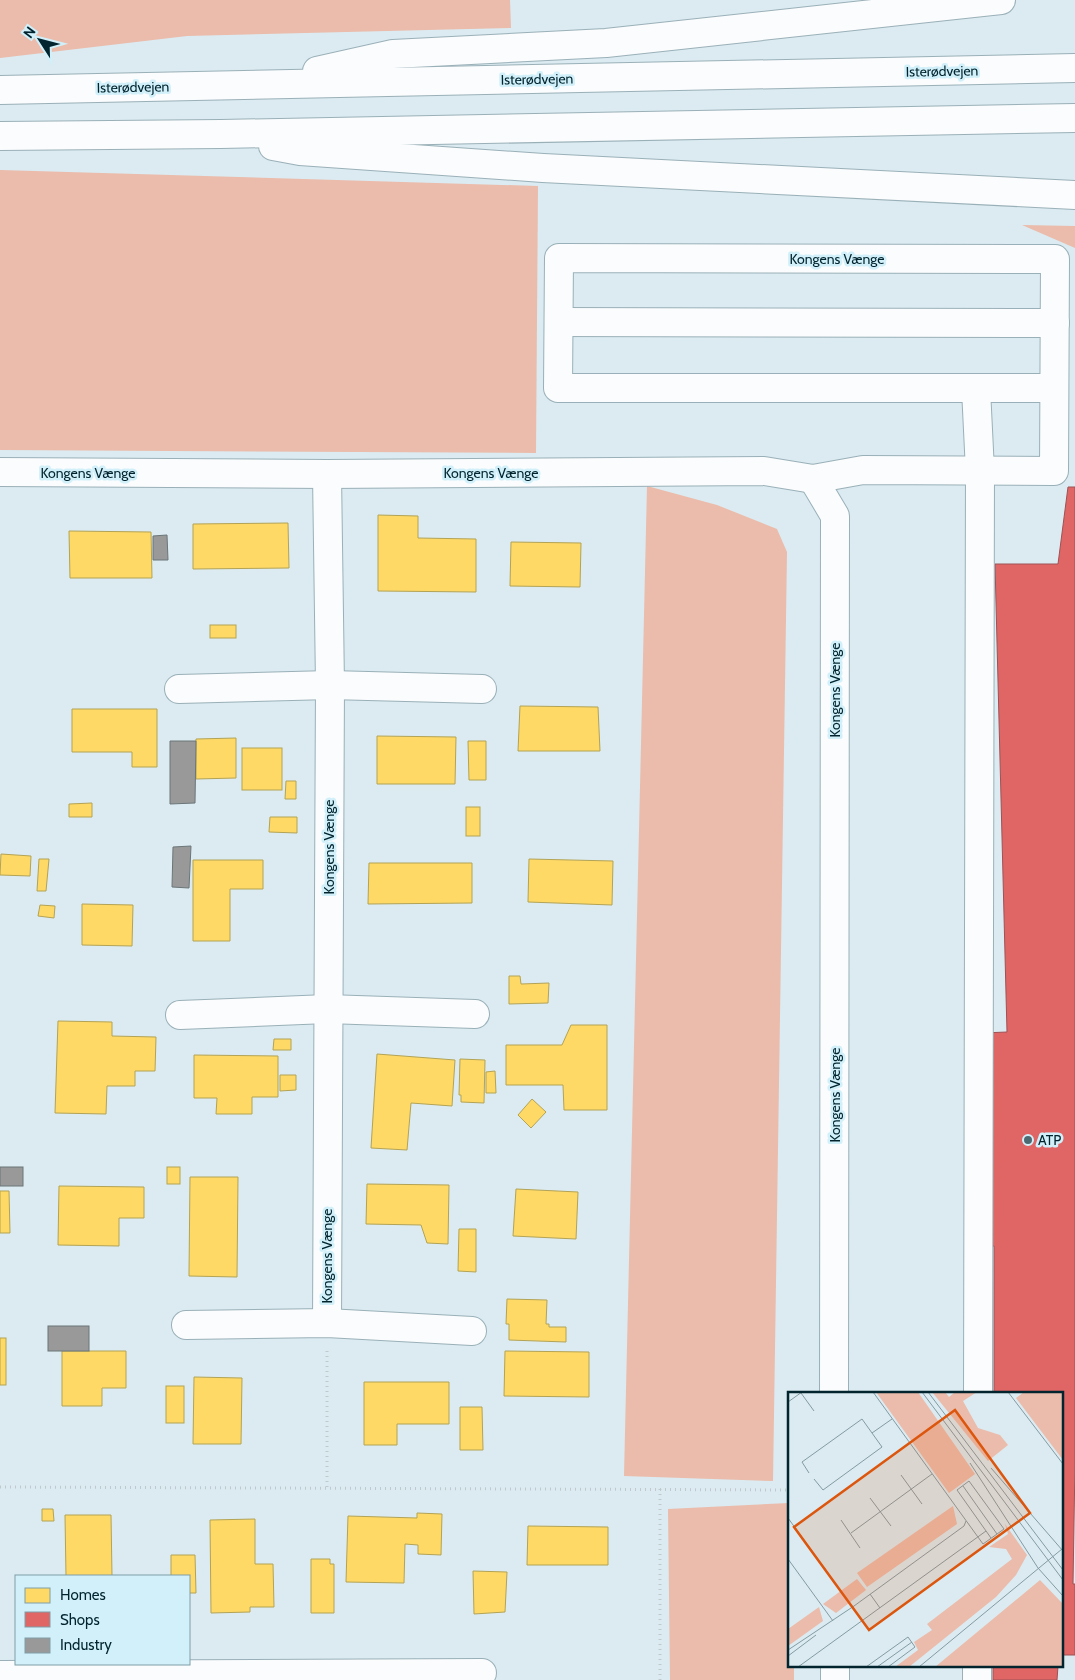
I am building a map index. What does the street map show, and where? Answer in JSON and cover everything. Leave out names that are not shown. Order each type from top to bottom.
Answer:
[{"type":"main road","points":[[254,84],[393,54],[606,43],[1001,0]]},
{"type":"main road","name":"Isterødvejen","points":[[0,90],[1075,68]]},
{"type":"main road","points":[[0,136],[221,134],[1075,118]]},
{"type":"main road","points":[[221,134],[300,151],[543,168],[1075,195]]},
{"type":"main road","name":"Kongens Vænge","points":[[980,471],[1054,472],[1055,259],[559,258],[558,388],[1054,388]]},
{"type":"main road","points":[[559,322],[1055,323]]},
{"type":"main road","points":[[976,389],[980,471],[978,1392]]},
{"type":"main road","points":[[812,479],[863,470],[980,471]]},
{"type":"main road","name":"Kongens Vænge","points":[[0,472],[327,474],[764,471],[812,479],[835,516],[834,1392]]},
{"type":"main road","name":"Kongens Vænge","points":[[327,474],[330,685],[327,1323]]},
{"type":"main road","points":[[180,689],[330,685],[482,689]]},
{"type":"main road","points":[[180,1015],[327,1009],[475,1014]]},
{"type":"main road","name":"Kongens Vænge","points":[[186,1325],[327,1323],[472,1331]]},
{"type":"main road","points":[[5,1676],[482,1673]]},
{"type":"path","points":[[327,1323],[327,1490]]},
{"type":"path","points":[[0,1487],[327,1490],[788,1490]]},
{"type":"path","points":[[660,1490],[660,1680]]},
{"type":"shaded area","points":[[0,0],[510,0],[511,28],[187,36],[0,58]]},
{"type":"shaded area","points":[[0,170],[538,186],[536,453],[0,450]]},
{"type":"shaded area","points":[[1022,225],[1075,226],[1075,248]]},
{"type":"shaded area","points":[[647,486],[717,505],[777,529],[787,552],[773,1481],[624,1476]]},
{"type":"shaded area","points":[[788,1503],[788,1668],[794,1668],[794,1680],[670,1680],[668,1509]]},
{"type":"building: Homes","points":[[378,515],[418,516],[418,538],[476,539],[476,592],[378,591]]},
{"type":"building: Homes","points":[[288,523],[289,568],[193,569],[193,524]]},
{"type":"building: Homes","points":[[69,531],[151,532],[152,578],[70,578]]},
{"type":"building: Homes","points":[[511,542],[581,543],[580,587],[510,586]]},
{"type":"building: Homes","points":[[210,625],[236,625],[236,638],[210,638]]},
{"type":"building: Homes","points":[[520,706],[598,707],[600,751],[518,751]]},
{"type":"building: Homes","points":[[72,709],[157,709],[157,767],[132,767],[132,752],[72,752]]},
{"type":"building: Homes","points":[[377,736],[456,737],[455,784],[377,784]]},
{"type":"building: Homes","points":[[236,738],[236,778],[196,779],[196,739]]},
{"type":"building: Homes","points":[[468,741],[486,741],[486,780],[469,780]]},
{"type":"building: Homes","points":[[242,748],[282,748],[282,790],[242,790]]},
{"type":"building: Homes","points":[[286,781],[296,781],[296,799],[285,799]]},
{"type":"building: Homes","points":[[92,803],[92,817],[69,817],[69,804]]},
{"type":"building: Homes","points":[[466,807],[480,807],[480,836],[466,836]]},
{"type":"building: Homes","points":[[270,817],[297,817],[297,833],[269,832]]},
{"type":"building: Homes","points":[[1,854],[31,856],[30,876],[0,875]]},
{"type":"building: Homes","points":[[39,859],[49,859],[46,891],[37,891]]},
{"type":"building: Homes","points":[[529,859],[613,861],[612,905],[528,902]]},
{"type":"building: Homes","points":[[193,860],[263,860],[263,889],[230,889],[230,941],[193,941]]},
{"type":"building: Homes","points":[[369,863],[472,863],[472,903],[368,904]]},
{"type":"building: Homes","points":[[82,904],[133,905],[132,946],[82,945]]},
{"type":"building: Homes","points":[[40,905],[55,906],[54,918],[38,916]]},
{"type":"building: Homes","points":[[509,976],[520,976],[521,984],[549,983],[548,1003],[509,1004]]},
{"type":"building: Homes","points":[[58,1021],[112,1022],[112,1036],[156,1037],[155,1071],[135,1071],[135,1086],[107,1086],[106,1114],[55,1113]]},
{"type":"building: Homes","points":[[571,1025],[607,1025],[607,1110],[564,1110],[563,1085],[506,1085],[506,1045],[562,1045]]},
{"type":"building: Homes","points":[[274,1039],[291,1039],[291,1050],[273,1050]]},
{"type":"building: Homes","points":[[377,1054],[455,1060],[452,1106],[411,1103],[407,1150],[371,1148]]},
{"type":"building: Homes","points":[[194,1055],[278,1056],[278,1097],[252,1097],[252,1114],[216,1114],[217,1098],[194,1098]]},
{"type":"building: Homes","points":[[460,1059],[485,1060],[484,1103],[461,1102],[461,1095],[459,1095]]},
{"type":"building: Homes","points":[[495,1071],[496,1093],[486,1093],[486,1072]]},
{"type":"building: Homes","points":[[280,1075],[296,1075],[296,1090],[280,1091]]},
{"type":"building: Homes","points":[[532,1099],[546,1112],[531,1128],[518,1115]]},
{"type":"building: Homes","points":[[167,1167],[180,1167],[180,1184],[167,1184]]},
{"type":"building: Homes","points":[[190,1177],[238,1177],[237,1277],[189,1276]]},
{"type":"building: Homes","points":[[367,1184],[449,1185],[448,1244],[427,1243],[421,1225],[366,1224]]},
{"type":"building: Homes","points":[[59,1186],[144,1187],[144,1218],[119,1218],[119,1246],[58,1245]]},
{"type":"building: Homes","points":[[516,1189],[578,1192],[576,1239],[513,1236]]},
{"type":"building: Homes","points":[[0,1191],[9,1191],[10,1233],[0,1233]]},
{"type":"building: Homes","points":[[459,1229],[476,1229],[476,1272],[458,1271]]},
{"type":"building: Homes","points":[[507,1299],[547,1300],[546,1324],[549,1324],[549,1327],[566,1327],[566,1342],[509,1340],[509,1324],[506,1324]]},
{"type":"building: Homes","points":[[0,1338],[6,1338],[6,1385],[0,1385]]},
{"type":"building: Homes","points":[[62,1351],[126,1351],[126,1388],[102,1388],[102,1406],[62,1406]]},
{"type":"building: Homes","points":[[505,1351],[589,1352],[589,1397],[504,1396]]},
{"type":"building: Homes","points":[[194,1377],[242,1378],[241,1444],[193,1444]]},
{"type":"building: Homes","points":[[364,1382],[449,1382],[449,1424],[397,1424],[397,1445],[364,1445]]},
{"type":"building: Homes","points":[[166,1386],[184,1386],[184,1423],[166,1423]]},
{"type":"building: Homes","points":[[460,1407],[482,1407],[483,1450],[460,1450]]},
{"type":"building: Homes","points":[[42,1509],[53,1509],[54,1521],[42,1521]]},
{"type":"building: Homes","points":[[417,1513],[442,1514],[441,1555],[418,1554],[418,1545],[405,1544],[404,1583],[346,1582],[348,1516],[417,1518]]},
{"type":"building: Homes","points":[[65,1515],[111,1515],[112,1575],[66,1575]]},
{"type":"building: Homes","points":[[255,1519],[255,1564],[273,1564],[274,1607],[250,1607],[250,1612],[211,1613],[210,1520]]},
{"type":"building: Homes","points":[[528,1526],[608,1527],[608,1565],[527,1565]]},
{"type":"building: Homes","points":[[171,1555],[195,1555],[196,1593],[190,1593],[190,1575],[171,1575]]},
{"type":"building: Homes","points":[[311,1559],[330,1559],[330,1564],[334,1564],[334,1613],[311,1613]]},
{"type":"building: Homes","points":[[473,1571],[507,1572],[505,1612],[474,1614]]},
{"type":"building: Shops","name":"ATP","points":[[1068,487],[1075,487],[1075,1462],[1073,1584],[1075,1584],[1075,1655],[1062,1655],[1062,1392],[994,1392],[994,1246],[981,1247],[982,1033],[1007,1032],[995,564],[1058,564]]},
{"type":"building: Shops","points":[[993,1668],[1058,1668],[1057,1680],[993,1680]]},
{"type":"building: Industry","points":[[167,535],[168,560],[153,560],[153,536]]},
{"type":"building: Industry","points":[[170,741],[196,741],[195,803],[170,804]]},
{"type":"building: Industry","points":[[191,846],[189,888],[172,887],[173,847]]},
{"type":"building: Industry","points":[[0,1167],[23,1167],[23,1186],[0,1186]]},
{"type":"building: Industry","points":[[48,1326],[89,1326],[89,1351],[48,1351]]},
{"type":"place","name":"ATP","points":[[1028,1140]]}]
